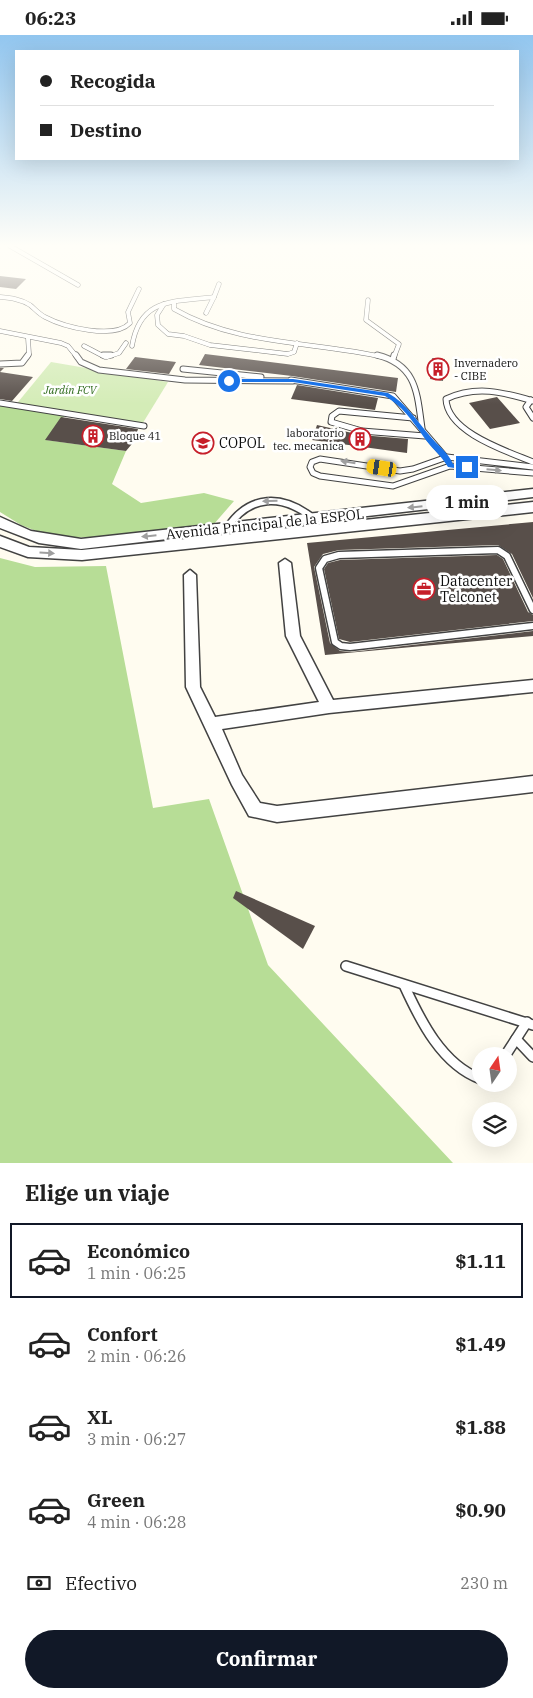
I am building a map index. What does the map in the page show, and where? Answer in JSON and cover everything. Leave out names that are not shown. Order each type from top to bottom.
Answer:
[{"type":"street","name":"Avenida Principal de la ESPOL","points":[[0,522],[9,528],[43,540],[81,544],[533,493]]},
{"type":"street","name":"Avenida Principal de la ESPOL","points":[[0,541],[28,552],[82,555],[533,507]]},
{"type":"street","points":[[285,563],[293,636],[329,707]]},
{"type":"street","points":[[190,575],[193,687],[237,780],[255,810],[277,814],[533,784]]},
{"type":"street","points":[[213,728],[218,723],[329,707],[533,686]]},
{"type":"lane","points":[[7,299],[30,304],[40,314],[52,320],[90,331],[111,332],[125,329],[130,325],[132,320],[128,312],[134,299]]},
{"type":"lane","points":[[132,346],[133,331],[146,312],[164,304],[203,299]]},
{"type":"lane","points":[[206,313],[213,299]]},
{"type":"lane","points":[[368,300],[366,319],[399,344],[393,359]]},
{"type":"lane","points":[[174,303],[174,309],[196,323],[232,333],[393,359],[412,377],[422,428],[426,436],[447,457],[450,466]]},
{"type":"lane","points":[[164,304],[156,315],[158,325],[168,334],[184,336],[200,343],[288,354],[294,352],[297,343]]},
{"type":"lane","points":[[0,331],[68,346],[81,362],[99,370],[185,380],[293,381]]},
{"type":"lane","points":[[0,363],[22,363],[29,354],[28,338]]},
{"type":"lane","points":[[84,346],[106,357],[119,353],[126,343]]},
{"type":"lane","points":[[183,369],[293,381],[386,394],[399,401],[422,428]]},
{"type":"lane","points":[[532,401],[478,388],[458,392],[446,399],[445,404],[447,413],[472,433],[533,462]]},
{"type":"lane","points":[[532,401],[526,407],[533,418]]},
{"type":"lane","points":[[0,403],[144,426]]},
{"type":"lane","points":[[412,418],[339,411],[332,417],[331,422],[342,427],[392,434],[426,436]]},
{"type":"lane","points":[[533,467],[447,457],[407,471],[320,459],[312,462],[310,467],[313,473],[320,476],[393,487],[450,466],[533,473]]},
{"type":"lane","points":[[228,528],[234,516],[246,506],[262,501],[279,500],[293,503],[305,510],[313,518]]},
{"type":"lane","points":[[533,610],[507,556],[498,550],[340,555],[325,559],[319,568],[335,642],[341,646],[350,647],[533,626]]},
{"type":"lane","points":[[346,967],[530,1023],[511,1047]]},
{"type":"lane","points":[[404,985],[422,1022],[451,1057],[472,1077]]},
{"type":"lane","points":[[516,1039],[533,1057]]},
{"type":"green space","name":"Jardín FCV","points":[[51,362],[168,382],[141,426],[14,407]]},
{"type":"green space","points":[[0,405],[66,414],[46,440],[126,451],[112,484],[141,503],[204,493],[234,501],[214,524],[97,537],[54,538],[21,525],[0,512]]},
{"type":"green space","points":[[0,558],[35,567],[106,566],[153,808],[209,799],[268,965],[453,1163],[0,1163]]},
{"type":"building","points":[[205,354],[398,378],[396,392],[292,376],[199,365]]},
{"type":"building","points":[[135,357],[176,362],[169,374],[126,369]]},
{"type":"building","name":"Invernadero - CIBE","points":[[432,358],[445,359],[443,381],[430,379]]},
{"type":"building","points":[[0,372],[33,377],[12,401],[0,399]]},
{"type":"building","points":[[297,385],[378,398],[375,410],[291,399]]},
{"type":"building","points":[[497,397],[520,423],[490,429],[469,403]]},
{"type":"building","name":"Bloque 41","points":[[61,417],[138,429],[137,432],[141,433],[126,451],[45,440]]},
{"type":"building","name":"laboratorio tec. mecanica","points":[[317,425],[361,435],[408,439],[407,453],[312,440]]},
{"type":"building","points":[[533,522],[533,598],[512,554],[498,545],[339,550],[323,554],[314,567],[330,643],[340,651],[351,652],[533,631],[533,636],[325,655],[307,543]]},
{"type":"building","points":[[497,555],[503,559],[528,612],[533,615],[533,621],[350,642],[339,639],[324,569],[328,563],[340,560]]},
{"type":"building","points":[[236,891],[315,926],[303,949],[233,898]]},
{"type":"place","name":"Invernadero - CIBE","points":[[438,369]]},
{"type":"place","name":"Bloque 41","points":[[93,436]]},
{"type":"place","name":"laboratorio tec. mecanica","points":[[360,439]]},
{"type":"place","name":"COPOL","points":[[203,443]]},
{"type":"place","name":"Datacenter Telconet","points":[[424,589]]},
{"type":"route","points":[[229,381],[293,381],[386,394],[399,401],[422,428],[426,436],[447,457],[450,466],[467,467]]}]
